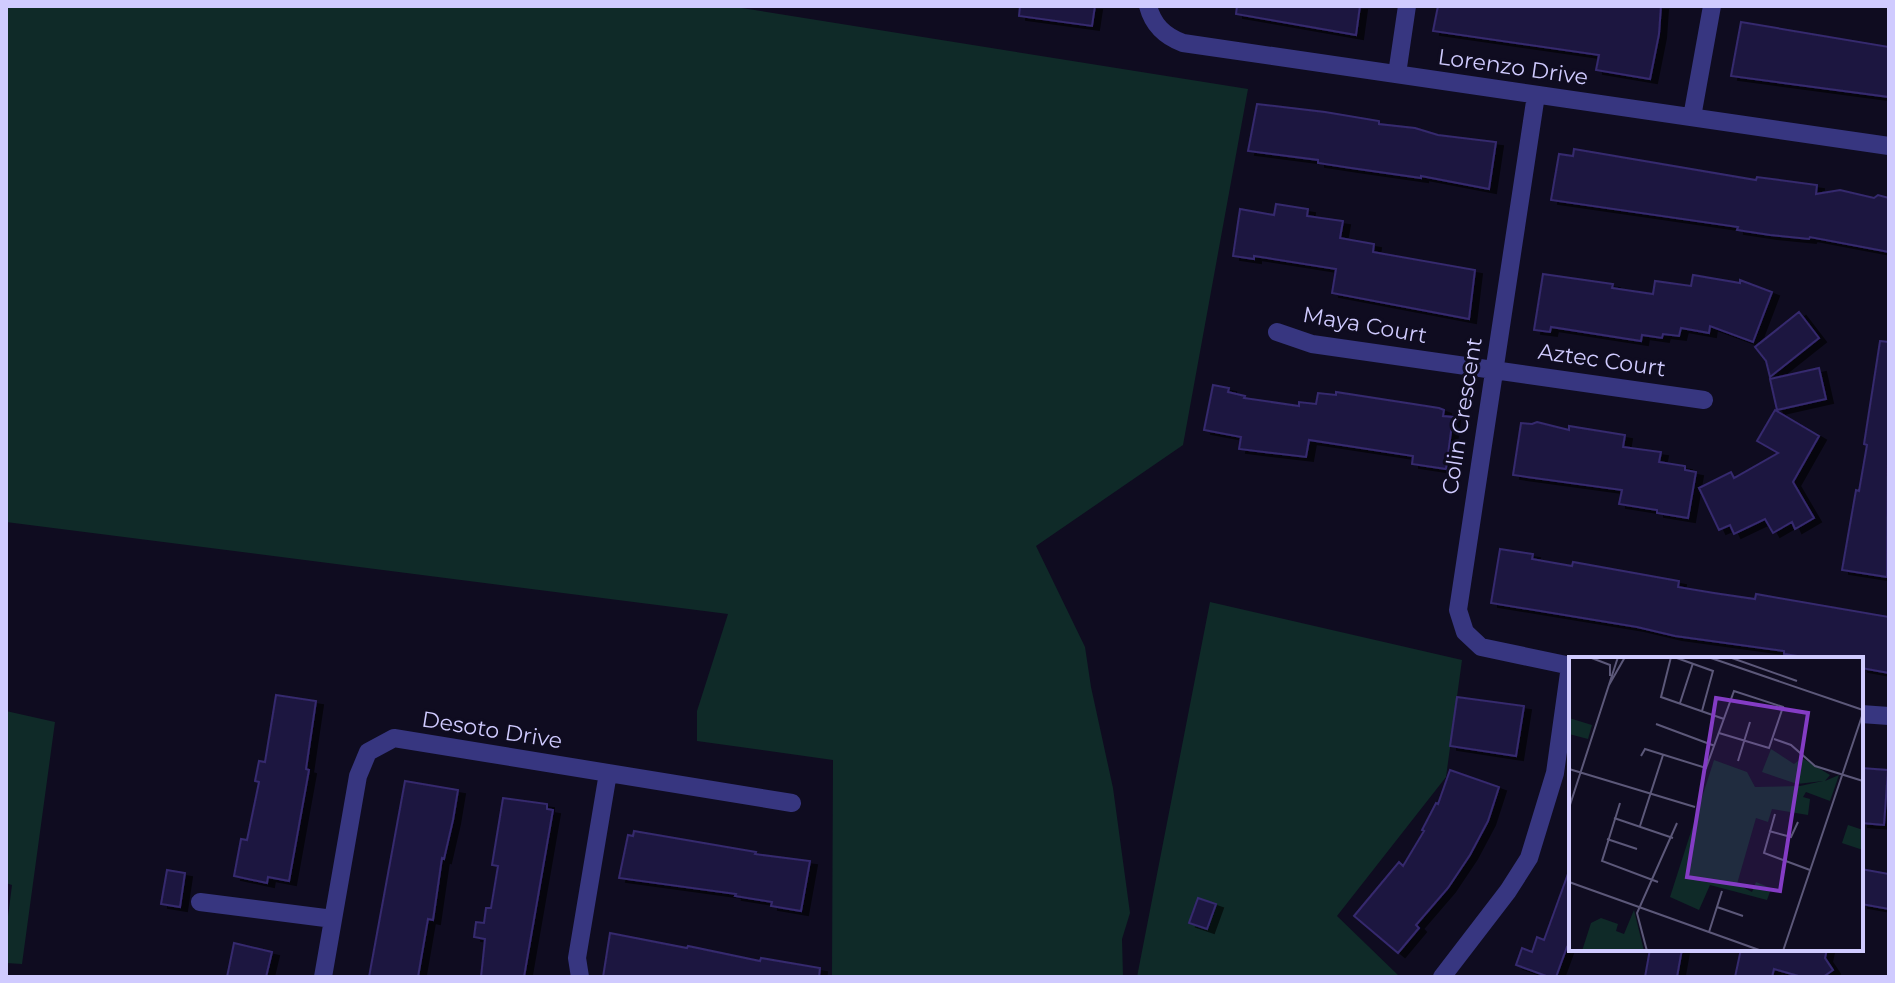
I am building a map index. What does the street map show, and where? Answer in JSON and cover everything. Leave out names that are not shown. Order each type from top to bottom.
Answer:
[{"type":"street","name":"Lorenzo Drive","points":[[1148,6],[1160,30],[1183,43],[1889,146]]},
{"type":"street","points":[[1397,74],[1407,6]]},
{"type":"street","points":[[1692,117],[1712,6]]},
{"type":"street","name":"Colin Crescent","points":[[1536,95],[1458,610],[1465,632],[1481,647],[1569,666]]},
{"type":"street","name":"Maya Court","points":[[1277,332],[1312,344],[1494,369]]},
{"type":"street","name":"Aztec Court","points":[[1494,369],[1704,400]]},
{"type":"street","points":[[1442,977],[1508,891],[1529,858],[1555,773],[1569,673]]},
{"type":"street","points":[[1863,714],[1889,716]]},
{"type":"street","name":"Desoto Drive","points":[[323,977],[358,776],[368,752],[394,738],[792,803]]},
{"type":"street","points":[[580,977],[577,958],[608,773]]},
{"type":"street","points":[[200,902],[333,919]]},
{"type":"green space","points":[[6,6],[729,6],[1248,89],[1183,445],[1036,546],[1085,647],[1113,788],[1130,913],[1122,939],[1123,977],[832,977],[833,760],[697,741],[697,711],[728,614],[6,522]]},
{"type":"green space","points":[[1210,602],[1462,660],[1446,777],[1337,916],[1400,977],[1137,977]]},
{"type":"green space","points":[[6,711],[55,722],[22,964],[6,963],[12,885],[6,883]]},
{"type":"building","points":[[1020,6],[1095,6],[1092,26],[1019,16]]},
{"type":"building","points":[[1237,6],[1360,6],[1356,35],[1236,14]]},
{"type":"building","points":[[1438,6],[1661,6],[1650,79],[1596,70],[1599,55],[1433,31]]},
{"type":"building","points":[[1741,22],[1889,47],[1889,97],[1731,76]]},
{"type":"building","points":[[1257,104],[1325,112],[1438,135],[1496,142],[1489,189],[1248,151]]},
{"type":"building","points":[[1574,149],[1756,180],[1757,177],[1817,185],[1816,194],[1840,190],[1874,198],[1878,195],[1889,198],[1889,252],[1810,237],[1770,235],[1737,230],[1738,227],[1551,200],[1559,154],[1573,156]]},
{"type":"building","points":[[1276,204],[1308,209],[1307,216],[1343,221],[1340,238],[1374,244],[1373,252],[1475,270],[1469,319],[1332,293],[1336,269],[1254,256],[1254,259],[1233,256],[1240,209],[1274,215]]},
{"type":"building","points":[[1543,274],[1613,284],[1612,288],[1653,294],[1655,281],[1691,286],[1693,275],[1740,283],[1740,280],[1772,292],[1753,342],[1710,326],[1709,333],[1681,328],[1679,336],[1663,334],[1662,338],[1642,335],[1641,341],[1551,327],[1550,332],[1534,330]]},
{"type":"building","points":[[1799,312],[1819,338],[1770,377],[1766,361],[1755,347]]},
{"type":"building","points":[[1880,341],[1889,342],[1887,577],[1842,570],[1867,445],[1864,444]]},
{"type":"building","points":[[1819,368],[1826,399],[1777,410],[1770,379]]},
{"type":"building","points":[[1213,385],[1229,388],[1228,392],[1244,398],[1299,406],[1299,402],[1316,404],[1318,393],[1336,395],[1336,392],[1439,408],[1444,410],[1443,416],[1453,417],[1446,469],[1412,464],[1413,456],[1309,440],[1306,457],[1239,449],[1241,437],[1204,430]]},
{"type":"building","points":[[1775,410],[1819,436],[1793,482],[1814,518],[1795,529],[1792,522],[1773,533],[1765,519],[1734,534],[1730,525],[1719,530],[1699,488],[1731,472],[1734,478],[1778,453],[1757,441]]},
{"type":"building","points":[[1537,422],[1569,430],[1569,426],[1625,435],[1623,447],[1661,452],[1659,462],[1685,466],[1685,470],[1696,472],[1688,518],[1619,504],[1622,490],[1513,475],[1521,423]]},
{"type":"building","points":[[1500,549],[1533,554],[1532,559],[1572,566],[1573,562],[1679,581],[1678,587],[1755,599],[1756,594],[1889,617],[1889,673],[1863,668],[1863,657],[1804,657],[1784,654],[1784,651],[1675,636],[1491,603]]},
{"type":"building","points":[[276,695],[316,701],[306,769],[309,770],[289,881],[268,877],[267,883],[234,876],[241,839],[247,840],[259,782],[255,781],[259,761],[265,762]]},
{"type":"building","points":[[1457,697],[1524,706],[1516,756],[1450,746]]},
{"type":"building","points":[[1863,768],[1888,770],[1884,825],[1863,823]]},
{"type":"building","points":[[1450,770],[1499,787],[1488,821],[1470,855],[1398,953],[1354,916],[1399,862],[1403,866],[1438,804]]},
{"type":"building","points":[[405,781],[458,790],[453,820],[442,858],[433,920],[428,919],[418,977],[369,977]]},
{"type":"building","points":[[503,798],[547,804],[547,809],[553,810],[524,977],[481,977],[485,939],[474,937],[476,922],[484,923],[486,908],[491,908],[498,866],[492,865]]},
{"type":"building","points":[[634,831],[810,861],[801,911],[771,906],[772,902],[736,894],[619,878],[628,835],[633,836]]},
{"type":"building","points":[[1863,869],[1889,874],[1889,909],[1863,904]]},
{"type":"building","points":[[167,870],[185,873],[180,907],[161,904]]},
{"type":"building","points":[[1569,871],[1569,948],[1556,977],[1516,965],[1522,948],[1532,952],[1537,937],[1544,940]]},
{"type":"building","points":[[1198,898],[1216,904],[1207,929],[1189,923]]},
{"type":"building","points":[[610,933],[760,961],[761,958],[820,968],[819,977],[603,977]]},
{"type":"building","points":[[234,943],[272,952],[266,977],[227,977]]},
{"type":"building","points":[[1650,951],[1682,951],[1677,977],[1645,977]]},
{"type":"building","points":[[1741,951],[1827,951],[1825,958],[1833,970],[1823,977],[1802,977],[1774,969],[1772,977],[1735,977]]}]
